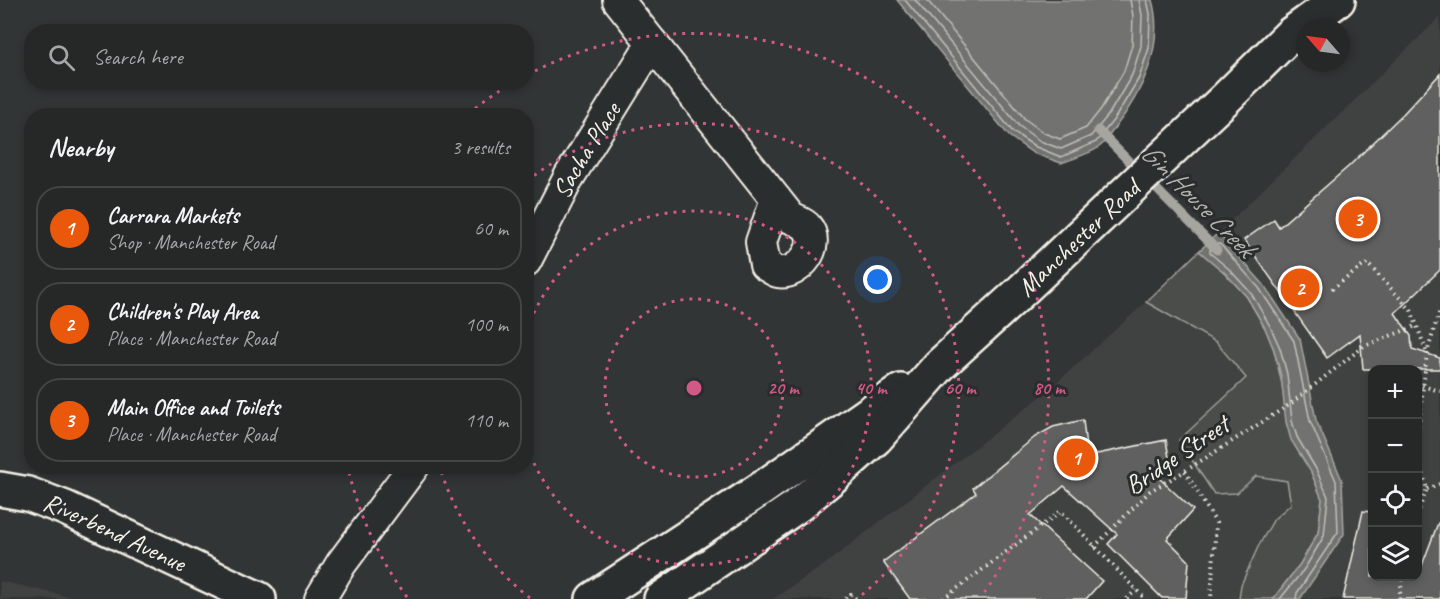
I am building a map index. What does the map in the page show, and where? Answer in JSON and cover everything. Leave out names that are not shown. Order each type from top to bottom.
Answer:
[{"type":"street","points":[[618,0],[783,208]]},
{"type":"street","name":"Manchester Road","points":[[1291,34],[1314,0]]},
{"type":"street","name":"Manchester Road","points":[[661,599],[797,506],[830,479],[876,438],[940,365],[1108,210],[1291,34],[1338,0]]},
{"type":"street","name":"Sacha Place","points":[[534,245],[568,177],[652,43]]},
{"type":"street","name":"Manchester Road","points":[[593,599],[761,489],[940,365]]},
{"type":"street","points":[[320,599],[341,564],[408,474]]},
{"type":"street","name":"Riverbend Avenue","points":[[0,489],[28,494],[65,508],[260,599]]},
{"type":"path","points":[[1332,289],[1367,263],[1410,310],[1426,353]]},
{"type":"path","points":[[1440,310],[1438,324],[1426,353],[1422,386],[1440,391]]},
{"type":"path","name":"Bridge Street","points":[[1094,547],[1150,491],[1289,405],[1364,346],[1416,326]]},
{"type":"path","points":[[1185,471],[1216,523],[1211,599]]},
{"type":"path","points":[[1422,471],[1427,489],[1422,501]]},
{"type":"path","points":[[1427,489],[1440,484]]},
{"type":"path","points":[[943,599],[1061,511],[1145,599]]},
{"type":"path","points":[[1399,599],[1402,581]]},
{"type":"path","points":[[1127,599],[1136,590]]},
{"type":"path","points":[[846,599],[851,594],[856,599]]},
{"type":"shaded area","points":[[1440,17],[1440,599],[1300,599],[1344,534],[1342,480],[1316,420],[1300,339],[1264,285],[1218,233]]},
{"type":"shaded area","points":[[1199,251],[1225,273],[1247,297],[1265,328],[1274,350],[1284,393],[1322,499],[1318,533],[1300,564],[1273,599],[1239,599],[1241,585],[1258,547],[1274,519],[1291,504],[1287,481],[1256,476],[1237,493],[1214,494],[1179,440],[1246,378],[1216,342],[1146,302]]},
{"type":"shaded area","points":[[1146,302],[1216,342],[1247,378],[1179,440],[1237,493],[1256,476],[1287,481],[1291,504],[1274,519],[1241,585],[1239,599],[773,599],[824,565],[1044,394]]},
{"type":"shaded area","points":[[0,581],[79,599],[0,599]]},
{"type":"water","points":[[897,0],[1152,0],[1155,17],[1153,52],[1134,100],[1105,141],[1092,151],[1061,163],[1033,153],[1009,136]]},
{"type":"water","points":[[1218,233],[1264,285],[1300,339],[1316,420],[1342,480],[1344,534],[1300,599],[1273,599],[1300,564],[1318,533],[1322,499],[1311,472],[1291,440],[1286,422],[1281,376],[1265,328],[1247,297],[1225,273],[1199,251]]},
{"type":"building","points":[[1440,74],[1440,270],[1395,313],[1411,336],[1412,349],[1440,358],[1440,369],[1422,369],[1422,365],[1368,365],[1368,369],[1363,369],[1360,334],[1327,358],[1244,240],[1274,219],[1279,227],[1348,167],[1403,114]]},
{"type":"building","points":[[1083,420],[1087,456],[1166,440],[1171,469],[1158,477],[1193,510],[1167,539],[1189,561],[1186,598],[1162,598],[1108,544],[1117,534],[1064,486],[1030,515],[1102,581],[1086,599],[910,599],[883,562],[976,493],[973,488],[1035,437],[1053,427]]},
{"type":"building","points":[[1363,511],[1368,512],[1368,581],[1422,581],[1422,565],[1438,523],[1440,523],[1440,599],[1343,599]]},
{"type":"waterway","name":"Gin House Creek","points":[[1098,130],[1217,250]]},
{"type":"place","name":"Main Office and Toilets","points":[[1358,219]]},
{"type":"place","name":"Children's Play Area","points":[[1300,288]]},
{"type":"place","name":"Carrara Markets","points":[[1076,458]]}]
